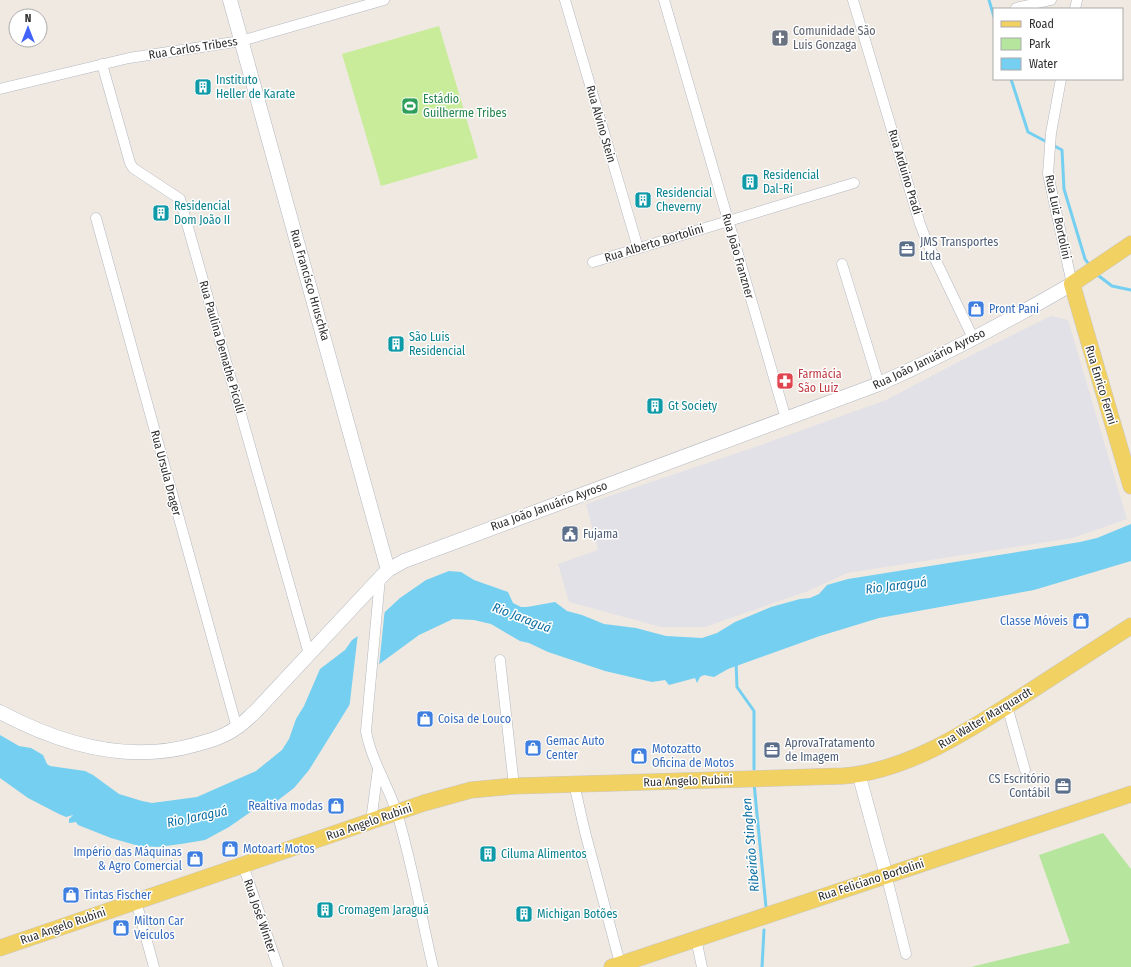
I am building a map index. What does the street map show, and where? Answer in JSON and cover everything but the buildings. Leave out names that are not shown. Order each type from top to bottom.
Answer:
[{"type":"main road","name":"Rua Francisco Hruschka","points":[[230,0],[384,574]]},
{"type":"main road","name":"Rua João Januário Ayroso","points":[[0,712],[24,725],[69,742],[109,750],[139,754],[183,748],[209,741],[237,728],[255,712],[384,574],[422,553],[879,384],[972,338],[1072,284],[1131,244]]},
{"type":"main road","name":"Rua Enrico Fermi","points":[[1072,284],[1131,486]]},
{"type":"main road","name":"Rua Walter Marquardt","points":[[754,778],[859,775],[884,768],[938,746],[971,729],[1131,626]]},
{"type":"main road","name":"Rua Angelo Rubini","points":[[0,948],[396,812],[470,790],[514,786],[754,778]]},
{"type":"main road","name":"Rua Feliciano Bortolini","points":[[617,966],[886,874],[1131,794]]},
{"type":"street","name":"Rua Carlos Tribess","points":[[0,89],[158,52],[241,40],[384,0]]},
{"type":"street","name":"Rua Alvino Stein","points":[[565,0],[638,248]]},
{"type":"street","name":"Rua João Franzner","points":[[664,0],[786,419]]},
{"type":"street","name":"Rua Arduino Pradi","points":[[853,0],[920,224],[972,338]]},
{"type":"street","points":[[1016,8],[1050,0]]},
{"type":"street","name":"Rua Paulina Demathe Picolli","points":[[102,64],[130,163],[133,168],[180,199],[309,654]]},
{"type":"street","name":"Rua Luiz Bortolini","points":[[1061,80],[1051,133],[1048,166],[1050,186],[1072,284]]},
{"type":"street","name":"Rua Alberto Bortolini","points":[[593,262],[854,183]]},
{"type":"street","name":"Rua Ursula Drager","points":[[96,218],[237,728]]},
{"type":"street","points":[[842,264],[879,384]]},
{"type":"street","points":[[384,574],[377,600],[366,721],[368,741],[396,812],[433,967]]},
{"type":"street","points":[[500,660],[514,786]]},
{"type":"street","points":[[1007,706],[1025,770]]},
{"type":"street","points":[[371,821],[378,769]]},
{"type":"street","points":[[859,775],[906,954]]},
{"type":"street","points":[[574,784],[617,966]]},
{"type":"street","name":"Rua José Winter","points":[[243,865],[278,967]]},
{"type":"street","points":[[136,901],[154,967]]},
{"type":"street","points":[[696,939],[702,967]]},
{"type":"shaded area","points":[[1051,316],[1068,320],[1127,519],[1073,538],[847,573],[808,591],[705,627],[661,627],[569,602],[558,564],[598,550],[586,504],[752,448],[886,400]]},
{"type":"green space","name":"Estádio Guilherme Tribes","points":[[439,26],[478,158],[381,186],[342,54]]},
{"type":"green space","points":[[1103,833],[1131,869],[1131,967],[971,967],[1070,943],[1039,855]]},
{"type":"water","name":"Rio Jaraguá","points":[[1131,524],[1131,561],[1034,590],[879,618],[820,636],[728,669],[714,677],[704,675],[700,677],[697,683],[695,678],[669,685],[665,680],[652,682],[605,671],[520,641],[491,624],[474,620],[453,619],[419,635],[378,665],[355,696],[309,770],[294,788],[277,801],[252,811],[229,827],[205,840],[158,847],[139,846],[111,838],[78,825],[76,822],[69,823],[69,819],[73,815],[66,817],[59,814],[28,798],[0,778],[0,735],[19,746],[31,748],[43,755],[47,764],[50,766],[85,771],[119,794],[152,803],[197,797],[256,771],[282,750],[289,739],[296,719],[304,706],[320,669],[345,650],[352,640],[361,634],[400,598],[426,580],[449,571],[461,572],[474,580],[508,592],[513,603],[521,607],[555,602],[567,611],[604,624],[636,628],[666,636],[702,638],[717,633],[735,622],[771,607],[800,599],[810,598],[819,594],[827,585],[848,579],[1080,542],[1097,538]]},
{"type":"pier","points":[[385,608],[379,666],[370,677],[349,710],[358,633]]},
{"type":"waterway","points":[[989,0],[993,14]]},
{"type":"waterway","points":[[1011,80],[1028,132],[1062,150],[1064,189],[1085,259],[1090,266]]},
{"type":"waterway","points":[[1095,273],[1112,286],[1131,290]]},
{"type":"waterway","name":"Ribeirão Stinghen","points":[[736,662],[737,687],[754,711],[754,769]]},
{"type":"waterway","name":"Ribeirão Stinghen","points":[[754,783],[766,907]]},
{"type":"waterway","name":"Ribeirão Stinghen","points":[[762,967],[764,930]]},
{"type":"place","name":"Comunidade São Luis Gonzaga","points":[[780,38]]},
{"type":"place","name":"Instituto Heller de Karate","points":[[203,87]]},
{"type":"place","name":"Estádio Guilherme Tribes","points":[[410,106]]},
{"type":"place","name":"Residencial Dal-Ri","points":[[750,182]]},
{"type":"place","name":"Residencial Cheverny","points":[[643,200]]},
{"type":"place","name":"Residencial Dom João II","points":[[161,213]]},
{"type":"place","name":"JMS Transportes Ltda","points":[[907,249]]},
{"type":"place","name":"Pront Pani","points":[[976,309]]},
{"type":"place","name":"São Luis Residencial","points":[[396,344]]},
{"type":"place","name":"Farmácia São Luiz","points":[[785,381]]},
{"type":"place","name":"Gt Society","points":[[655,406]]},
{"type":"place","name":"Fujama","points":[[570,534]]},
{"type":"place","name":"Classe Móveis","points":[[1081,621]]},
{"type":"place","name":"Coisa de Louco","points":[[425,719]]},
{"type":"place","name":"Gemac Auto Center","points":[[533,748]]},
{"type":"place","name":"AprovaTratamento de Imagem","points":[[772,750]]},
{"type":"place","name":"Motozatto Oficina de Motos","points":[[639,756]]},
{"type":"place","name":"CS Escritório Contábil","points":[[1063,786]]},
{"type":"place","name":"Realtiva modas","points":[[336,806]]},
{"type":"place","name":"Motoart Motos","points":[[230,849]]},
{"type":"place","name":"Ciluma Alimentos","points":[[488,854]]},
{"type":"place","name":"Império das Máquinas & Agro Comercial","points":[[195,859]]},
{"type":"place","name":"Tintas Fischer","points":[[71,895]]},
{"type":"place","name":"Cromagem Jaraguá","points":[[325,910]]},
{"type":"place","name":"Michigan Botões","points":[[524,914]]},
{"type":"place","name":"Milton Car Veículos","points":[[121,928]]}]
